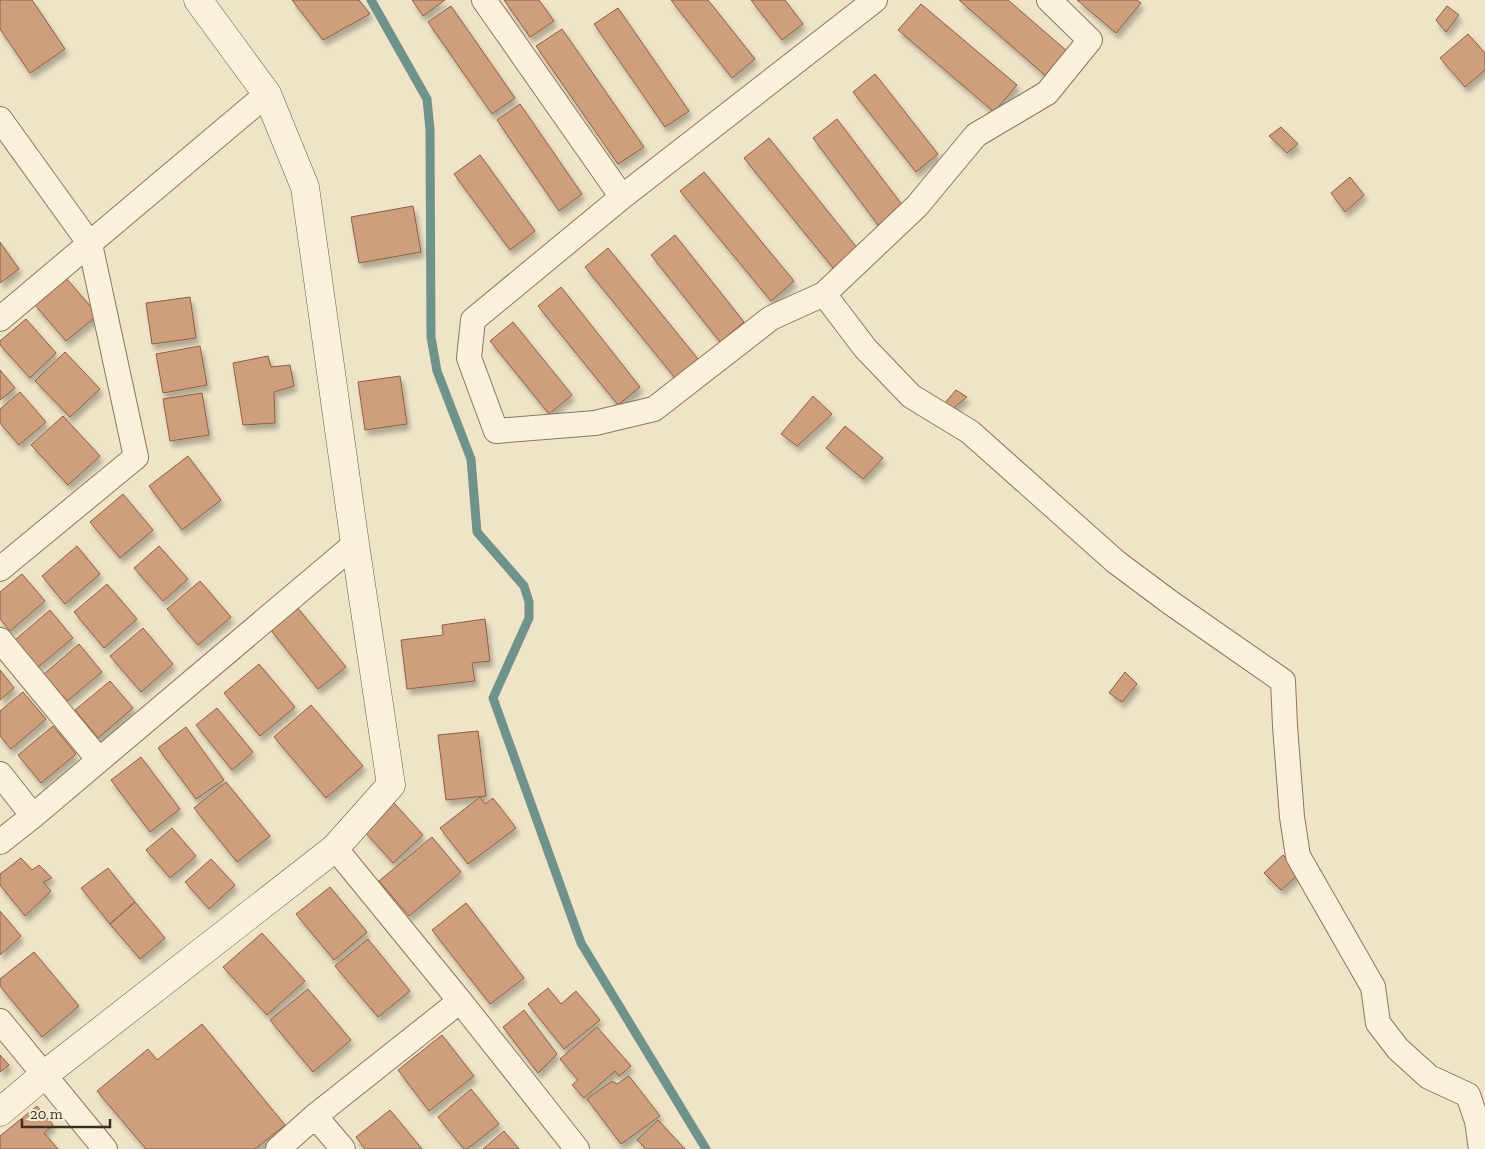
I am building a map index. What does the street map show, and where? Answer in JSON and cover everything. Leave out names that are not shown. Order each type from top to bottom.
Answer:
[{"type":"street","points":[[0,1112],[44,1075],[335,848],[391,785],[355,544],[306,187],[267,94],[198,0]]},
{"type":"street","points":[[484,0],[622,197]]},
{"type":"street","points":[[875,0],[622,197],[473,320],[469,358],[496,431],[594,423],[654,409],[771,318],[824,294],[917,206],[976,135],[1047,93],[1090,40],[1049,0]]},
{"type":"street","points":[[0,319],[267,94]]},
{"type":"street","points":[[0,119],[90,244],[136,457],[0,569]]},
{"type":"street","points":[[824,294],[865,348],[911,396],[970,432],[1116,562],[1283,681],[1284,726],[1292,817],[1298,856],[1373,987],[1378,1023],[1398,1049],[1429,1077],[1468,1095],[1477,1121],[1481,1149]]},
{"type":"street","points":[[0,842],[355,544]]},
{"type":"street","points":[[0,640],[99,760]]},
{"type":"street","points":[[0,774],[33,816]]},
{"type":"street","points":[[335,848],[460,1001],[577,1149]]},
{"type":"street","points":[[278,1149],[315,1116],[460,1001]]},
{"type":"street","points":[[0,1021],[105,1149]]},
{"type":"street","points":[[315,1116],[343,1149]]},
{"type":"building","points":[[0,0],[32,0],[65,49],[30,73],[0,29]]},
{"type":"building","points":[[292,0],[359,0],[370,14],[323,40]]},
{"type":"building","points":[[412,0],[445,0],[423,16]]},
{"type":"building","points":[[504,0],[539,0],[554,21],[530,37]]},
{"type":"building","points":[[671,0],[708,0],[755,59],[732,78]]},
{"type":"building","points":[[751,0],[785,0],[803,24],[782,40]]},
{"type":"building","points":[[959,0],[1008,0],[1068,52],[1047,77]]},
{"type":"building","points":[[1077,0],[1137,0],[1141,3],[1116,33]]},
{"type":"building","points":[[921,4],[1017,85],[994,112],[898,30]]},
{"type":"building","points":[[451,6],[515,98],[492,114],[428,22]]},
{"type":"building","points":[[1447,6],[1459,15],[1446,32],[1436,20]]},
{"type":"building","points":[[618,8],[689,111],[665,127],[594,24]]},
{"type":"building","points":[[562,29],[644,147],[618,164],[536,46]]},
{"type":"building","points":[[1468,34],[1485,53],[1485,70],[1465,87],[1440,58]]},
{"type":"building","points":[[875,74],[938,154],[916,172],[853,92]]},
{"type":"building","points":[[520,104],[582,194],[559,211],[497,120]]},
{"type":"building","points":[[837,119],[903,206],[878,225],[813,138]]},
{"type":"building","points":[[1281,127],[1298,144],[1287,153],[1269,136]]},
{"type":"building","points":[[769,138],[858,249],[833,268],[744,158]]},
{"type":"building","points":[[480,155],[535,231],[510,250],[454,174]]},
{"type":"building","points":[[704,172],[794,281],[771,301],[680,191]]},
{"type":"building","points":[[1350,177],[1364,195],[1345,212],[1331,193]]},
{"type":"building","points":[[413,206],[421,252],[359,263],[351,217]]},
{"type":"building","points":[[675,235],[744,322],[720,342],[651,255]]},
{"type":"building","points":[[0,242],[19,269],[0,283]]},
{"type":"building","points":[[608,248],[698,359],[675,378],[585,267]]},
{"type":"building","points":[[66,278],[98,315],[66,341],[34,304]]},
{"type":"building","points":[[561,287],[640,387],[618,405],[538,306]]},
{"type":"building","points":[[190,297],[196,338],[152,344],[146,303]]},
{"type":"building","points":[[26,319],[56,353],[30,378],[0,345],[0,341]]},
{"type":"building","points":[[513,322],[572,395],[549,414],[490,341]]},
{"type":"building","points":[[200,346],[207,385],[163,393],[156,354]]},
{"type":"building","points":[[65,352],[100,389],[70,417],[35,381]]},
{"type":"building","points":[[268,356],[271,367],[290,365],[294,386],[274,392],[275,423],[243,425],[233,363]]},
{"type":"building","points":[[0,370],[15,388],[0,400]]},
{"type":"building","points":[[400,376],[407,424],[365,430],[358,382]]},
{"type":"building","points":[[956,390],[967,397],[950,411],[943,405]]},
{"type":"building","points":[[20,392],[46,422],[19,445],[0,423],[0,409]]},
{"type":"building","points":[[202,393],[209,435],[170,441],[163,399]]},
{"type":"building","points":[[813,396],[832,414],[797,446],[781,434]]},
{"type":"building","points":[[63,416],[100,456],[68,485],[31,445]]},
{"type":"building","points":[[845,426],[883,458],[863,479],[826,448]]},
{"type":"building","points":[[188,456],[221,500],[182,530],[149,486]]},
{"type":"building","points":[[123,494],[153,530],[120,558],[90,522]]},
{"type":"building","points":[[77,546],[100,574],[65,604],[42,576]]},
{"type":"building","points":[[159,546],[188,579],[163,601],[134,568]]},
{"type":"building","points":[[22,574],[45,601],[10,631],[0,619],[0,592]]},
{"type":"building","points":[[200,581],[231,617],[198,645],[167,609]]},
{"type":"building","points":[[107,584],[137,619],[104,648],[74,612]]},
{"type":"building","points":[[297,607],[346,667],[318,689],[270,629]]},
{"type":"building","points":[[50,610],[73,638],[38,667],[15,640]]},
{"type":"building","points":[[485,619],[490,661],[472,663],[475,681],[407,689],[401,640],[443,635],[442,625]]},
{"type":"building","points":[[143,628],[173,664],[141,692],[110,656]]},
{"type":"building","points":[[79,644],[102,672],[67,701],[44,674]]},
{"type":"building","points":[[259,664],[295,707],[260,736],[224,693]]},
{"type":"building","points":[[0,670],[14,688],[0,700]]},
{"type":"building","points":[[1125,672],[1137,684],[1122,702],[1109,693]]},
{"type":"building","points":[[110,681],[133,708],[98,738],[75,710]]},
{"type":"building","points":[[23,692],[46,719],[11,749],[0,736],[0,711]]},
{"type":"building","points":[[311,705],[363,766],[326,798],[274,737]]},
{"type":"building","points":[[217,708],[253,752],[232,770],[196,725]]},
{"type":"building","points":[[53,726],[76,754],[41,783],[18,755]]},
{"type":"building","points":[[186,727],[224,780],[196,799],[158,748]]},
{"type":"building","points":[[478,731],[486,796],[446,800],[438,735]]},
{"type":"building","points":[[141,757],[180,809],[150,832],[111,780]]},
{"type":"building","points":[[226,782],[270,836],[237,862],[194,808]]},
{"type":"building","points":[[480,797],[485,804],[493,798],[516,828],[468,864],[440,828]]},
{"type":"building","points":[[394,803],[423,835],[393,863],[364,831]]},
{"type":"building","points":[[172,828],[196,856],[170,878],[146,850]]},
{"type":"building","points":[[432,837],[461,872],[409,916],[379,881]]},
{"type":"building","points":[[1283,855],[1300,873],[1281,890],[1264,873]]},
{"type":"building","points":[[21,858],[32,870],[39,865],[52,878],[43,882],[51,891],[25,916],[0,885],[0,874]]},
{"type":"building","points":[[211,859],[235,885],[209,909],[185,882]]},
{"type":"building","points":[[108,868],[135,902],[110,924],[81,888]]},
{"type":"building","points":[[330,887],[367,932],[334,960],[296,914]]},
{"type":"building","points":[[135,902],[165,938],[140,959],[110,924]]},
{"type":"building","points":[[466,903],[524,978],[490,1004],[432,930]]},
{"type":"building","points":[[0,911],[21,936],[0,955]]},
{"type":"building","points":[[262,933],[305,981],[267,1015],[223,967]]},
{"type":"building","points":[[368,939],[410,991],[378,1017],[335,966]]},
{"type":"building","points":[[34,952],[79,1006],[42,1037],[0,986],[0,979]]},
{"type":"building","points":[[548,988],[561,1004],[576,991],[600,1020],[564,1049],[528,1004]]},
{"type":"building","points":[[308,989],[351,1040],[313,1072],[270,1020]]},
{"type":"building","points":[[524,1010],[557,1054],[538,1073],[503,1027]]},
{"type":"building","points":[[202,1024],[285,1125],[255,1149],[146,1149],[97,1091],[148,1049],[157,1060]]},
{"type":"building","points":[[597,1027],[631,1066],[619,1076],[615,1071],[584,1098],[572,1085],[578,1080],[560,1059]]},
{"type":"building","points":[[442,1035],[474,1076],[429,1111],[398,1070]]},
{"type":"building","points":[[0,1055],[9,1065],[0,1072]]},
{"type":"building","points":[[629,1076],[660,1116],[621,1144],[587,1099],[612,1081],[617,1084]]},
{"type":"building","points":[[471,1089],[499,1124],[467,1149],[464,1149],[438,1117]]},
{"type":"building","points":[[37,1106],[53,1125],[44,1133],[58,1149],[0,1149],[0,1136]]},
{"type":"building","points":[[390,1110],[422,1149],[365,1149],[356,1137]]},
{"type":"building","points":[[658,1120],[685,1149],[646,1149],[637,1140]]},
{"type":"building","points":[[504,1131],[519,1149],[483,1149]]},
{"type":"waterway","points":[[371,0],[427,99],[430,130],[431,337],[437,371],[471,459],[477,532],[524,586],[529,602],[529,618],[493,698],[581,943],[706,1149]]}]
